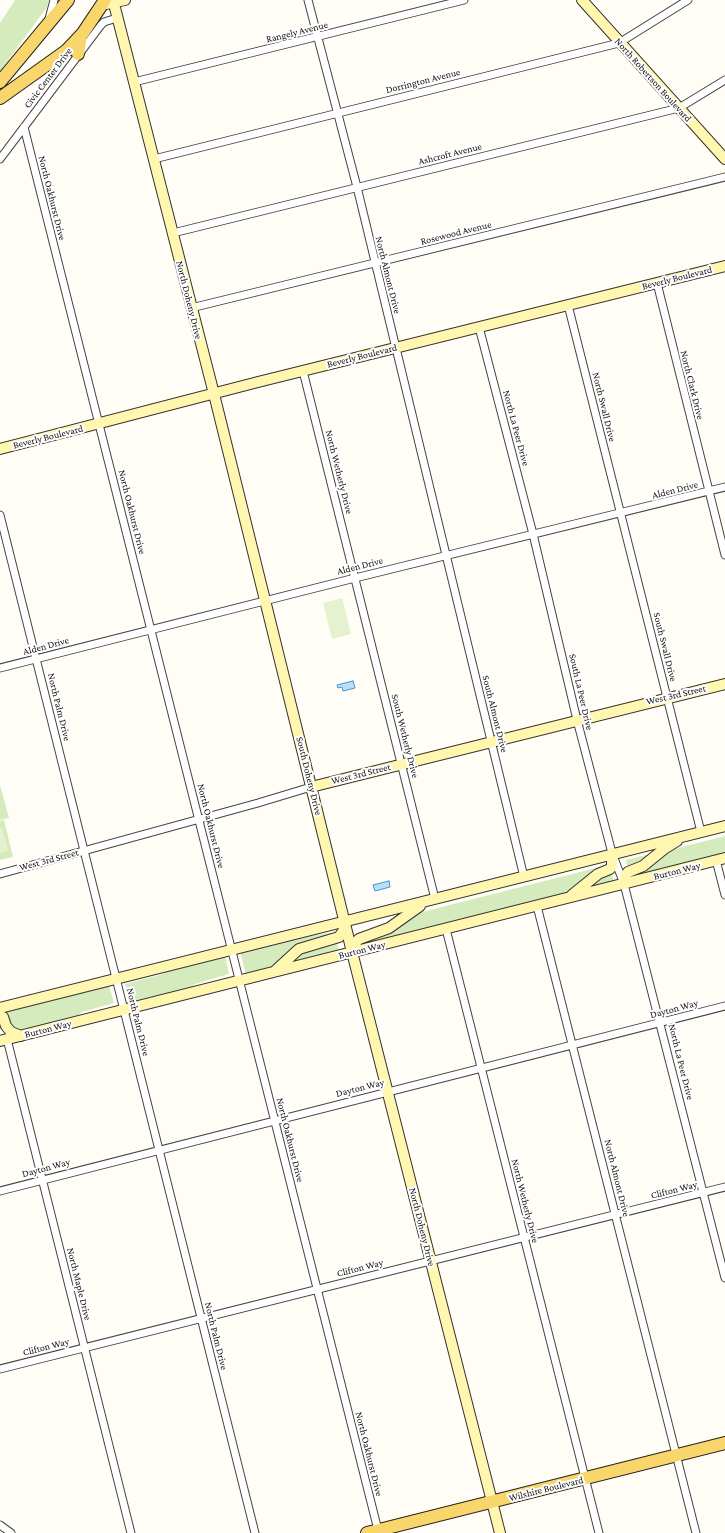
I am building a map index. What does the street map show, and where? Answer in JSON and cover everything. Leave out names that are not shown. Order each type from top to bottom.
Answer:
[{"type":"main road","points":[[48,23],[58,0]]},
{"type":"main road","points":[[0,82],[68,0]]},
{"type":"main road","points":[[0,98],[66,51],[108,2],[125,0]]},
{"type":"main road","name":"North Robertson Boulevard","points":[[582,0],[725,159]]},
{"type":"main road","name":"North Doheny Drive","points":[[108,2],[117,18],[134,82],[265,600]]},
{"type":"main road","points":[[82,34],[98,29]]},
{"type":"main road","points":[[78,54],[82,34]]},
{"type":"main road","name":"Beverly Boulevard","points":[[0,449],[303,371],[725,266]]},
{"type":"main road","name":"South Doheny Drive","points":[[265,600],[352,952]]},
{"type":"main road","name":"West 3rd Street","points":[[311,786],[667,697],[725,684]]},
{"type":"main road","points":[[21,1036],[11,1032],[6,1026],[1,1012],[117,979],[524,877],[612,853],[725,826]]},
{"type":"main road","points":[[624,884],[625,876],[628,872],[643,866],[664,849],[685,836]]},
{"type":"main road","points":[[565,899],[580,890],[598,874],[610,869],[612,866],[612,853]]},
{"type":"main road","name":"Burton Way","points":[[4,1040],[721,859]]},
{"type":"main road","points":[[352,952],[354,944],[359,939],[389,928],[405,915],[432,900]]},
{"type":"main road","points":[[275,972],[299,950],[339,937],[344,930],[345,921]]},
{"type":"main road","name":"North Doheny Drive","points":[[352,952],[492,1502]]},
{"type":"main road","name":"Wilshire Boulevard","points":[[372,1532],[396,1529],[492,1502],[725,1443]]},
{"type":"main road","points":[[492,1502],[500,1533]]},
{"type":"street","points":[[48,23],[54,0]]},
{"type":"street","name":"Rangely Avenue","points":[[134,82],[464,0]]},
{"type":"street","name":"Dorrington Avenue","points":[[154,159],[619,42],[688,0]]},
{"type":"street","name":"North Almont Drive","points":[[308,1],[357,187],[446,555]]},
{"type":"street","name":"Civic Center Drive","points":[[0,159],[98,29],[104,22],[117,18]]},
{"type":"street","name":"Ashcroft Avenue","points":[[173,233],[679,108],[725,80]]},
{"type":"street","name":"North Oakhurst Drive","points":[[24,127],[152,629],[317,1289],[372,1532]]},
{"type":"street","name":"Rosewood Avenue","points":[[191,308],[725,177]]},
{"type":"street","name":"North Clark Drive","points":[[657,283],[725,555]]},
{"type":"street","name":"North Swall Drive","points":[[568,305],[621,514]]},
{"type":"street","name":"North La Peer Drive","points":[[479,327],[533,534]]},
{"type":"street","name":"North Wetherly Drive","points":[[303,371],[355,578]]},
{"type":"street","name":"Alden Drive","points":[[0,668],[265,600],[446,555],[621,514],[725,487]]},
{"type":"street","name":"South Swall Drive","points":[[621,514],[701,832]]},
{"type":"street","name":"North Palm Drive","points":[[0,515],[255,1533]]},
{"type":"street","name":"South La Peer Drive","points":[[533,534],[576,720],[612,853]]},
{"type":"street","name":"South Almont Drive","points":[[446,555],[524,877]]},
{"type":"street","name":"South Wetherly Drive","points":[[355,578],[401,764],[432,900]]},
{"type":"street","name":"West 3rd Street","points":[[0,874],[258,803],[311,786]]},
{"type":"street","name":"North La Peer Drive","points":[[612,853],[624,884],[661,1023],[725,1278]]},
{"type":"street","points":[[721,859],[725,895]]},
{"type":"street","name":"North Almont Drive","points":[[537,906],[676,1455]]},
{"type":"street","name":"North Wetherly Drive","points":[[446,929],[585,1479]]},
{"type":"street","name":"Dayton Way","points":[[0,1191],[725,1006]]},
{"type":"street","name":"North Maple Drive","points":[[4,1040],[43,1180],[131,1533]]},
{"type":"street","name":"Clifton Way","points":[[0,1369],[317,1289],[616,1216],[725,1187]]},
{"type":"street","points":[[676,1455],[696,1533]]},
{"type":"street","points":[[585,1479],[599,1533]]},
{"type":"street","points":[[0,1525],[11,1533]]},
{"type":"green space","points":[[15,0],[49,0],[47,7],[0,71],[0,23]]},
{"type":"green space","points":[[342,598],[351,634],[332,639],[323,603]]},
{"type":"green space","points":[[0,785],[9,818],[0,820]]},
{"type":"green space","points":[[4,820],[13,857],[0,860],[0,821]]},
{"type":"green space","points":[[0,828],[2,828],[8,851],[0,853]]},
{"type":"green space","points":[[725,836],[725,854],[630,878],[630,876],[670,850]]},
{"type":"green space","points":[[650,854],[651,857],[628,869],[626,860]]},
{"type":"green space","points":[[608,865],[566,894],[375,942],[364,941],[410,915]]},
{"type":"green space","points":[[611,872],[614,882],[585,889],[593,880]]},
{"type":"green space","points":[[330,933],[335,935],[267,969],[246,974],[240,952],[296,938]]},
{"type":"green space","points":[[336,941],[339,950],[291,963],[299,952]]},
{"type":"green space","points":[[225,956],[229,974],[195,984],[189,988],[129,1003],[125,984],[163,974],[171,969]]},
{"type":"green space","points":[[109,985],[114,1003],[82,1012],[78,1016],[18,1031],[9,1023],[6,1011]]},
{"type":"water","points":[[353,681],[355,688],[343,691],[342,687],[338,688],[337,685]]},
{"type":"water","points":[[389,881],[390,887],[375,891],[373,885]]}]
